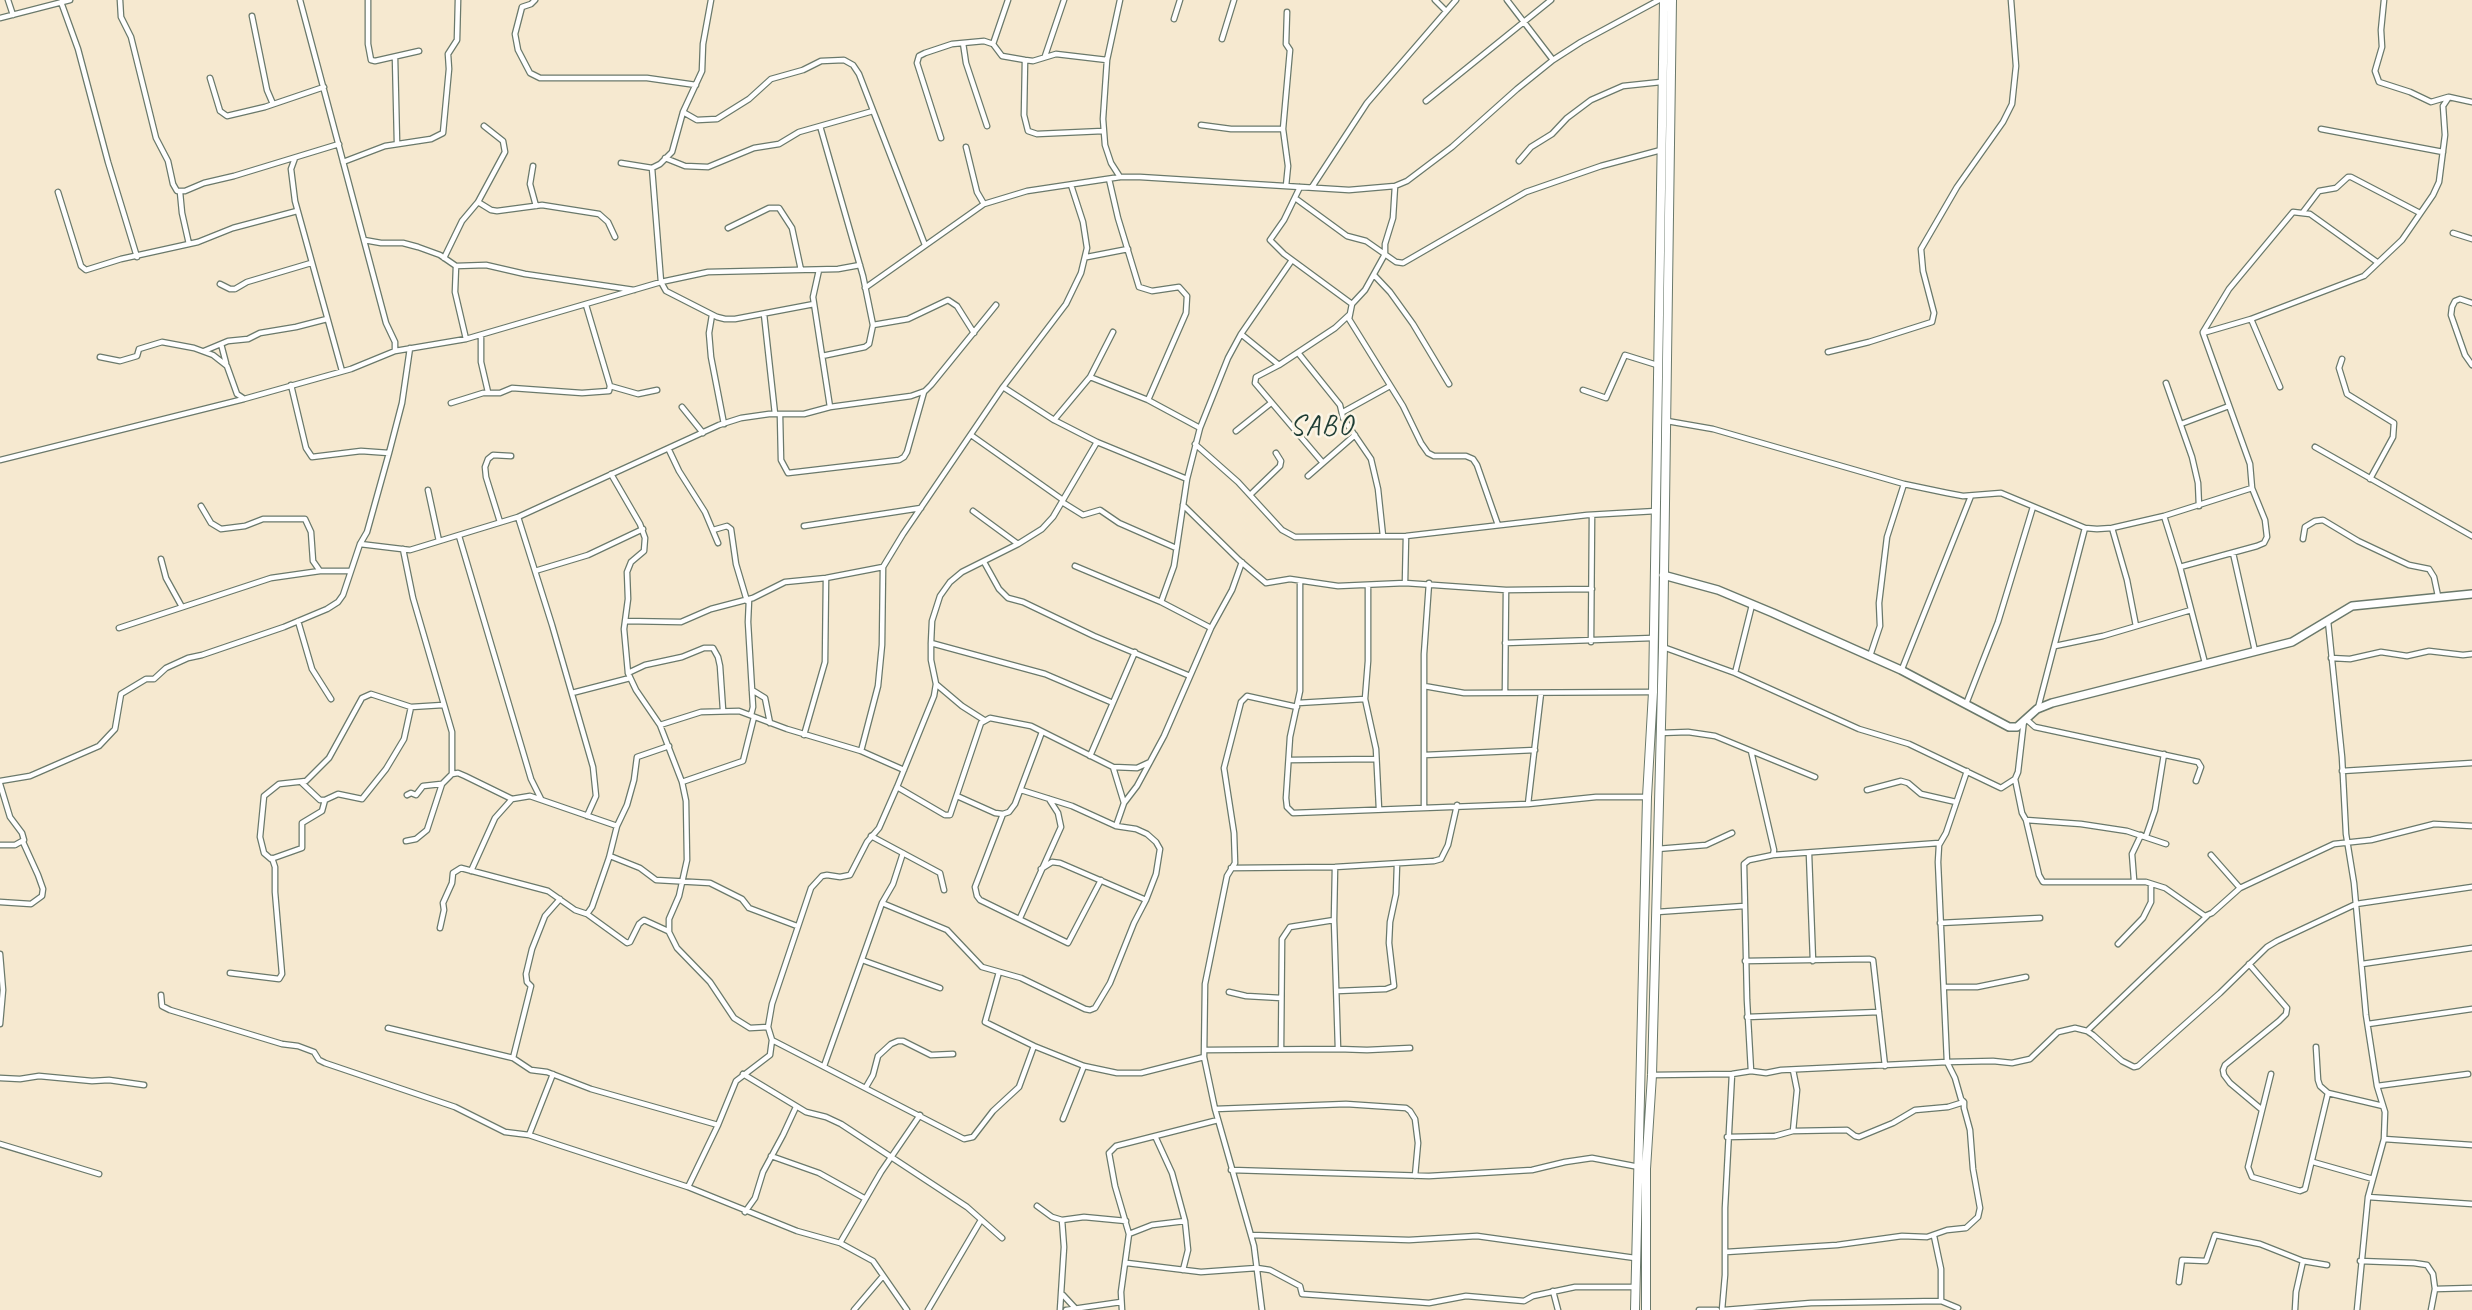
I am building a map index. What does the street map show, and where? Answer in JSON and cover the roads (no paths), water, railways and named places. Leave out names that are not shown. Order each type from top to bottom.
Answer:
[{"type":"main road","points":[[1646,1310],[1642,1168],[1647,797],[1653,692],[1664,0]]},
{"type":"main road","points":[[1635,1310],[1642,1168],[1652,1075],[1663,647],[1672,0]]},
{"type":"street","points":[[8,0],[13,15]]},
{"type":"street","points":[[0,18],[70,0]]},
{"type":"street","points":[[120,0],[121,17],[131,37],[156,138],[168,161],[173,184],[180,192],[189,244]]},
{"type":"street","points":[[300,0],[386,323],[395,342],[395,351]]},
{"type":"street","points":[[368,0],[369,55],[375,61],[419,51]]},
{"type":"street","points":[[343,162],[397,143],[431,139],[443,133],[448,54],[457,40],[458,0]]},
{"type":"street","points":[[535,0],[522,7],[515,34],[518,50],[530,73],[540,78],[647,78],[696,85]]},
{"type":"street","points":[[621,163],[652,168],[672,152],[683,112],[704,61],[703,44],[711,0]]},
{"type":"street","points":[[993,44],[1008,0]]},
{"type":"street","points":[[1045,57],[1065,0]]},
{"type":"street","points":[[1120,0],[1103,91],[1105,145],[1111,163],[1120,177]]},
{"type":"street","points":[[1174,19],[1180,0]]},
{"type":"street","points":[[1223,39],[1234,0]]},
{"type":"street","points":[[1435,0],[1446,11]]},
{"type":"street","points":[[1312,187],[1367,103],[1456,0]]},
{"type":"street","points":[[1507,0],[1553,61]]},
{"type":"street","points":[[1426,101],[1551,0]]},
{"type":"street","points":[[865,288],[984,204],[1027,191],[1120,177],[1349,190],[1395,186],[1407,181],[1452,146],[1553,61],[1581,42],[1658,0]]},
{"type":"street","points":[[1828,352],[1932,322],[1934,313],[1923,271],[1921,249],[1957,187],[1981,157],[2012,104],[2016,66],[2011,0]]},
{"type":"street","points":[[2384,0],[2382,47],[2375,71],[2379,82],[2431,102],[2449,97],[2472,102]]},
{"type":"street","points":[[61,2],[79,49],[110,170],[137,257]]},
{"type":"street","points":[[1286,186],[1288,166],[1283,129],[1290,50],[1286,44],[1287,12]]},
{"type":"street","points":[[252,16],[267,90],[273,104]]},
{"type":"street","points":[[941,138],[917,59],[925,53],[963,43],[984,41],[993,44],[1002,56],[1025,60],[1071,54],[1107,60]]},
{"type":"street","points":[[963,43],[966,62],[987,126]]},
{"type":"street","points":[[395,57],[397,143]]},
{"type":"street","points":[[683,112],[696,120],[718,119],[749,99],[771,79],[837,58],[853,65],[925,245]]},
{"type":"street","points":[[1025,60],[1024,115],[1028,131],[1037,134],[1103,131]]},
{"type":"street","points":[[210,78],[220,111],[225,115],[324,88]]},
{"type":"street","points":[[1519,161],[1531,147],[1552,134],[1567,118],[1591,100],[1623,86],[1661,82]]},
{"type":"street","points":[[2203,333],[2364,276],[2402,240],[2424,211],[2439,181],[2445,135],[2442,113],[2449,97]]},
{"type":"street","points":[[665,158],[685,166],[708,167],[754,148],[779,144],[794,134],[873,111]]},
{"type":"street","points":[[1201,125],[1231,129],[1283,129]]},
{"type":"street","points":[[444,258],[462,221],[478,202],[505,152],[503,141],[484,126]]},
{"type":"street","points":[[820,126],[873,325],[869,344],[865,347],[822,356]]},
{"type":"street","points":[[2321,129],[2443,152]]},
{"type":"street","points":[[180,192],[339,144]]},
{"type":"street","points":[[966,147],[977,192],[984,204]]},
{"type":"street","points":[[1295,198],[1340,232],[1366,241],[1403,263],[1526,192],[1601,166],[1661,150]]},
{"type":"street","points":[[295,157],[290,169],[297,211],[342,371]]},
{"type":"street","points":[[282,161],[290,169]]},
{"type":"street","points":[[533,166],[530,184],[536,206]]},
{"type":"street","points":[[652,168],[660,282],[673,296],[712,315],[735,319],[814,304]]},
{"type":"street","points":[[2303,212],[2319,191],[2336,188],[2347,177],[2351,177],[2420,214]]},
{"type":"street","points":[[1109,179],[1139,287],[1152,291],[1179,287],[1186,296],[1186,313],[1147,400]]},
{"type":"street","points":[[862,751],[878,686],[882,645],[883,568],[1003,387],[1066,304],[1087,257],[1083,222],[1071,185]]},
{"type":"street","points":[[1395,186],[1394,218],[1385,243],[1385,254],[1374,275],[1352,304],[1350,322],[1428,453],[1433,456],[1455,454],[1472,458],[1477,465],[1498,526]]},
{"type":"street","points":[[1300,187],[1284,220],[1270,240],[1352,304]]},
{"type":"street","points":[[58,192],[83,269],[89,270],[121,259],[189,244],[233,228],[297,211]]},
{"type":"street","points":[[478,202],[498,211],[536,206],[598,214],[608,222],[615,237]]},
{"type":"street","points":[[728,228],[769,208],[779,208],[792,228],[802,270]]},
{"type":"street","points":[[2180,567],[2257,546],[2267,537],[2265,520],[2252,488],[2250,464],[2203,333],[2229,289],[2293,212],[2303,212],[2318,220],[2377,262]]},
{"type":"street","points":[[2453,233],[2472,239]]},
{"type":"street","points":[[364,240],[403,243],[432,251],[456,266],[486,265],[525,274],[635,290]]},
{"type":"street","points":[[1087,257],[1128,249]]},
{"type":"street","points":[[1161,602],[1170,583],[1187,479],[1200,428],[1228,358],[1241,334],[1293,260]]},
{"type":"street","points":[[220,284],[235,289],[247,282],[311,262]]},
{"type":"street","points":[[0,460],[244,399],[342,371],[395,351],[466,338],[660,282],[708,272],[819,270],[859,265]]},
{"type":"street","points":[[456,266],[455,292],[466,338]]},
{"type":"street","points":[[819,270],[814,304],[830,407]]},
{"type":"street","points":[[1374,275],[1413,324],[1449,384]]},
{"type":"street","points":[[2472,303],[2460,299],[2455,301],[2451,315],[2465,355],[2472,365]]},
{"type":"street","points":[[873,325],[908,319],[948,300],[957,306],[974,333]]},
{"type":"street","points":[[451,403],[488,392],[500,393],[515,388],[604,393],[610,391],[586,304]]},
{"type":"street","points":[[764,314],[781,460],[788,473],[899,460],[904,457],[925,391],[996,305]]},
{"type":"street","points":[[1323,463],[1256,387],[1255,380],[1298,355],[1350,314]]},
{"type":"street","points":[[712,315],[709,333],[711,357],[724,424]]},
{"type":"street","points":[[2251,318],[2280,387]]},
{"type":"street","points":[[203,352],[272,330],[327,319]]},
{"type":"street","points":[[1054,420],[1090,377],[1113,332]]},
{"type":"street","points":[[481,334],[481,362],[488,392]]},
{"type":"street","points":[[1241,334],[1279,365]]},
{"type":"street","points":[[100,357],[113,361],[125,360],[137,356],[139,349],[162,342],[183,345],[213,355],[227,366]]},
{"type":"street","points":[[395,342],[407,349]]},
{"type":"street","points":[[222,344],[237,394],[244,399]]},
{"type":"street","points":[[0,902],[31,904],[42,896],[43,889],[23,837],[10,817],[0,783],[21,779],[99,746],[115,729],[121,694],[146,680],[154,679],[166,668],[188,658],[241,643],[338,602],[367,532],[389,453],[402,403],[407,349]]},
{"type":"street","points":[[1298,355],[1328,389],[1373,465],[1383,536]]},
{"type":"street","points":[[1583,390],[1606,398],[1625,355],[1657,365]]},
{"type":"street","points":[[2342,359],[2339,368],[2347,394],[2394,423],[2393,437],[2370,479]]},
{"type":"street","points":[[1090,377],[1147,400],[1200,428]]},
{"type":"street","points":[[2166,383],[2192,457],[2198,483],[2199,506]]},
{"type":"street","points":[[291,385],[306,448],[312,457],[361,451],[389,453]]},
{"type":"street","points":[[610,386],[638,394],[657,390]]},
{"type":"street","points":[[1343,412],[1390,386]]},
{"type":"street","points":[[1003,387],[1054,420],[1097,442],[1187,479]]},
{"type":"street","points":[[360,544],[410,550],[518,517],[724,424],[758,415],[804,414],[830,407],[911,396],[925,391]]},
{"type":"street","points":[[1236,431],[1271,403]]},
{"type":"street","points":[[682,407],[703,433]]},
{"type":"street","points":[[2181,424],[2229,407]]},
{"type":"street","points":[[1666,421],[1713,429],[1904,484],[1971,496],[1985,492],[2001,493],[2085,528],[2112,528],[2164,516],[2252,488]]},
{"type":"street","points":[[971,435],[1081,515],[1100,510],[1119,523],[1175,548]]},
{"type":"street","points":[[1308,476],[1355,435]]},
{"type":"street","points":[[688,1187],[736,1081],[770,1055],[772,1040],[768,1027],[772,1004],[811,888],[827,875],[850,875],[878,828],[897,787],[926,718],[936,684],[931,643],[932,621],[940,596],[956,577],[1042,529],[1063,501],[1097,442]]},
{"type":"street","points":[[1195,444],[1219,464],[1282,530],[1295,537],[1406,536],[1592,515],[1656,511]]},
{"type":"street","points":[[2315,447],[2472,536]]},
{"type":"street","points":[[669,450],[682,477],[705,512],[718,543]]},
{"type":"street","points":[[1250,495],[1280,466],[1281,461],[1276,453]]},
{"type":"street","points":[[500,522],[485,467],[488,459],[494,455],[511,456]]},
{"type":"street","points":[[611,474],[643,529],[645,538],[644,551],[631,562],[627,572],[628,599],[625,621],[629,675],[660,725],[669,746],[682,782],[686,813],[687,860],[683,881],[668,919],[669,932],[677,948],[710,982],[734,1018],[750,1028],[768,1027]]},
{"type":"street","points":[[1870,656],[1880,626],[1879,603],[1887,537],[1904,484]]},
{"type":"street","points":[[428,490],[439,541]]},
{"type":"street","points":[[1901,670],[1971,496]]},
{"type":"street","points":[[1182,505],[1266,583],[1290,579],[1338,586],[1429,583],[1506,590],[1592,589]]},
{"type":"street","points":[[201,506],[211,523],[221,529],[244,526],[263,519],[305,519],[311,532],[313,561],[320,571]]},
{"type":"street","points":[[1965,704],[1998,622],[2033,507]]},
{"type":"street","points":[[804,526],[922,508]]},
{"type":"street","points":[[973,511],[1018,544]]},
{"type":"street","points":[[1591,642],[1592,515]]},
{"type":"street","points":[[2164,516],[2205,663]]},
{"type":"street","points":[[518,517],[572,693],[596,788],[587,816]]},
{"type":"street","points":[[2303,539],[2305,527],[2323,520],[2395,559],[2429,569],[2434,577],[2438,596]]},
{"type":"street","points":[[682,782],[743,761],[752,716],[748,600],[736,564],[732,528],[727,526],[713,530]]},
{"type":"street","points":[[2037,709],[2085,528]]},
{"type":"street","points":[[2112,528],[2136,625]]},
{"type":"street","points":[[535,571],[588,555],[643,529]]},
{"type":"street","points":[[459,536],[531,779],[541,799]]},
{"type":"street","points":[[1405,583],[1406,536]]},
{"type":"street","points":[[403,549],[413,598],[453,732],[452,774]]},
{"type":"street","points":[[2233,553],[2255,651]]},
{"type":"street","points":[[162,559],[166,578],[181,607]]},
{"type":"street","points":[[984,562],[1005,596],[1190,676]]},
{"type":"street","points":[[1116,826],[1124,803],[1151,762],[1211,628],[1232,590],[1242,562]]},
{"type":"street","points":[[1075,566],[1161,602],[1211,628]]},
{"type":"street","points":[[625,621],[681,622],[711,609],[748,600],[785,582],[883,568]]},
{"type":"street","points":[[119,628],[271,578],[320,571],[350,571]]},
{"type":"street","points":[[1663,575],[1718,590],[1753,604],[1901,670],[2009,727],[2017,727],[2037,709],[2052,703],[2298,640],[2352,606],[2472,594]]},
{"type":"street","points":[[804,735],[825,662],[826,578]]},
{"type":"street","points":[[1300,581],[1302,641],[1298,705],[1290,737],[1286,798],[1287,807],[1293,813],[1528,804],[1596,797],[1647,797]]},
{"type":"street","points":[[1424,807],[1425,625],[1429,583]]},
{"type":"street","points":[[1368,585],[1369,630],[1365,699],[1373,734],[1379,809]]},
{"type":"street","points":[[1504,692],[1506,590]]},
{"type":"street","points":[[1735,673],[1753,604]]},
{"type":"street","points":[[2055,646],[2103,636],[2191,610]]},
{"type":"street","points":[[2328,620],[2361,964],[2377,1086],[2384,1106],[2384,1139],[2368,1197],[2357,1310]]},
{"type":"street","points":[[298,621],[312,669],[331,699]]},
{"type":"street","points":[[1505,643],[1653,638]]},
{"type":"street","points":[[931,643],[1045,674],[1113,703]]},
{"type":"street","points":[[1663,647],[1735,673],[1846,724],[1909,744],[2001,788],[2015,779],[2018,772],[2025,720]]},
{"type":"street","points":[[572,693],[629,675],[645,665],[682,657],[704,648],[713,648],[720,666],[723,710]]},
{"type":"street","points":[[2331,658],[2350,659],[2381,652],[2407,656],[2428,651],[2472,654]]},
{"type":"street","points":[[1090,756],[1135,652]]},
{"type":"street","points":[[936,684],[984,720]]},
{"type":"street","points":[[1424,686],[1464,693],[1653,692]]},
{"type":"street","points":[[752,690],[765,698],[770,723]]},
{"type":"street","points":[[1528,804],[1541,693]]},
{"type":"street","points":[[325,800],[322,811],[302,822],[302,848],[271,859],[264,853],[261,843],[264,796],[279,784],[302,783],[333,754],[362,698],[370,694],[411,707],[443,705]]},
{"type":"street","points":[[1262,1310],[1251,1235],[1215,1109],[1204,1054],[1205,984],[1215,927],[1231,868],[1235,863],[1234,833],[1224,768],[1241,702],[1247,696],[1298,705],[1365,699]]},
{"type":"street","points":[[302,783],[313,795],[325,800],[338,794],[362,799],[386,769],[404,739],[411,707]]},
{"type":"street","points":[[660,725],[701,712],[739,711],[804,735],[862,751],[904,770]]},
{"type":"street","points":[[897,787],[945,815],[952,813],[970,750],[984,720],[990,718],[1031,726],[1113,767],[1137,768],[1151,762]]},
{"type":"street","points":[[2025,720],[2035,727],[2198,762],[2201,767],[2196,781]]},
{"type":"street","points":[[957,796],[995,813],[1009,812],[1021,790],[1042,732]]},
{"type":"street","points":[[1659,733],[1703,733],[1815,777]]},
{"type":"street","points":[[587,914],[610,856],[617,826],[631,794],[637,757],[669,746]]},
{"type":"street","points":[[1424,755],[1535,750]]},
{"type":"street","points":[[1751,751],[1773,855]]},
{"type":"street","points":[[2134,880],[2132,854],[2144,836],[2157,800],[2164,754]]},
{"type":"street","points":[[1289,760],[1376,759]]},
{"type":"street","points":[[2342,771],[2472,763]]},
{"type":"street","points":[[1113,767],[1124,803]]},
{"type":"street","points":[[1726,1252],[1857,1243],[1902,1236],[1934,1236],[1944,1231],[1965,1228],[1976,1221],[1980,1213],[1970,1129],[1964,1102],[1947,1062],[1938,862],[1939,843],[1946,833],[1967,771]]},
{"type":"street","points":[[407,841],[416,839],[427,830],[442,784],[452,774],[458,773],[512,799],[530,796],[617,826]]},
{"type":"street","points":[[2015,779],[2022,813],[2043,882],[2146,882],[2165,888],[2207,916]]},
{"type":"street","points":[[1867,790],[1901,781],[1908,783],[1921,794],[1956,802]]},
{"type":"street","points":[[407,795],[416,795],[423,786],[442,784]]},
{"type":"street","points":[[882,903],[947,930],[972,954],[979,965],[1021,978],[1090,1010],[1094,1008],[1110,983],[1146,900],[1156,874],[1160,849],[1147,834],[1136,829],[1116,826],[1072,806],[1021,790]]},
{"type":"street","points":[[471,871],[495,818],[512,799]]},
{"type":"street","points":[[1020,918],[1061,827],[1058,813],[1049,799]]},
{"type":"street","points":[[1231,868],[1335,867],[1441,859],[1448,845],[1457,805]]},
{"type":"street","points":[[1003,814],[975,887],[980,900],[1069,943],[1101,880]]},
{"type":"street","points":[[2026,820],[2081,824],[2144,836],[2166,844]]},
{"type":"street","points":[[2087,1031],[2240,888],[2334,844],[2371,840],[2434,824],[2472,826]]},
{"type":"street","points":[[1657,849],[1706,845],[1732,833]]},
{"type":"street","points":[[871,836],[940,873],[944,890]]},
{"type":"street","points":[[0,845],[23,842]]},
{"type":"street","points":[[1751,1071],[1745,961],[1744,864],[1749,860],[1773,855],[1939,843]]},
{"type":"street","points":[[824,1066],[882,903],[903,853]]},
{"type":"street","points":[[1809,854],[1813,961]]},
{"type":"street","points":[[2211,855],[2240,888]]},
{"type":"street","points":[[610,856],[640,868],[656,880],[710,883],[742,899],[750,908],[797,926]]},
{"type":"street","points":[[230,973],[277,979],[282,974],[275,867],[272,857]]},
{"type":"street","points":[[1040,869],[1052,862],[1060,863],[1146,900]]},
{"type":"street","points":[[1337,991],[1386,989],[1394,986],[1389,943],[1397,864]]},
{"type":"street","points":[[1335,867],[1338,1049]]},
{"type":"street","points":[[440,928],[443,903],[453,881],[454,870],[461,868],[541,889],[587,914],[626,943],[630,942],[644,920],[669,932]]},
{"type":"street","points":[[2118,944],[2144,918],[2151,902],[2151,885]]},
{"type":"street","points":[[1652,1075],[1731,1074],[1751,1071],[1766,1073],[1947,1062],[2020,1062],[2030,1059],[2058,1032],[2075,1028],[2087,1031],[2122,1061],[2134,1067],[2277,940],[2356,904],[2472,887]]},
{"type":"street","points":[[513,1058],[531,986],[526,976],[532,949],[545,916],[560,899]]},
{"type":"street","points":[[1655,912],[1744,906]]},
{"type":"street","points":[[1940,923],[2040,918]]},
{"type":"street","points":[[1282,1049],[1282,944],[1285,931],[1290,927],[1334,920]]},
{"type":"street","points":[[2361,964],[2472,948]]},
{"type":"street","points":[[0,954],[3,990],[0,1024]]},
{"type":"street","points":[[862,960],[940,988]]},
{"type":"street","points":[[1745,961],[1873,960],[1885,1066]]},
{"type":"street","points":[[2249,964],[2287,1008],[2286,1014],[2225,1065],[2223,1070],[2230,1083],[2261,1109]]},
{"type":"street","points":[[999,972],[985,1022],[1084,1066],[1117,1073],[1141,1073],[1204,1054],[1282,1049],[1367,1051],[1410,1048]]},
{"type":"street","points":[[1945,987],[1977,987],[2026,977]]},
{"type":"street","points":[[1229,992],[1281,998]]},
{"type":"street","points":[[161,995],[162,1006],[170,1010],[282,1044],[298,1046],[314,1052],[319,1060],[325,1063],[455,1107],[505,1132],[529,1135],[688,1187],[745,1212],[840,1243],[866,1256],[907,1310]]},
{"type":"street","points":[[2368,1024],[2472,1009]]},
{"type":"street","points":[[1747,1017],[1879,1012]]},
{"type":"street","points":[[388,1028],[513,1058],[531,1070],[554,1074],[591,1089],[718,1125]]},
{"type":"street","points":[[772,1040],[964,1139],[973,1137],[993,1111],[1019,1087],[1034,1046]]},
{"type":"street","points":[[866,1087],[873,1075],[878,1056],[898,1041],[904,1041],[931,1055],[953,1054]]},
{"type":"street","points":[[2316,1047],[2318,1080],[2323,1090],[2384,1106]]},
{"type":"street","points":[[1063,1119],[1084,1066]]},
{"type":"street","points":[[1793,1070],[1797,1090],[1793,1131]]},
{"type":"street","points":[[529,1135],[554,1074]]},
{"type":"street","points":[[743,1074],[796,1106],[841,1124],[948,1194],[1002,1238]]},
{"type":"street","points":[[1717,1310],[1726,1252],[1727,1137],[1731,1074]]},
{"type":"street","points":[[2271,1074],[2248,1167],[2252,1177],[2300,1191],[2305,1189],[2328,1093]]},
{"type":"street","points":[[2377,1086],[2468,1074]]},
{"type":"street","points":[[0,1078],[39,1076],[144,1085]]},
{"type":"street","points":[[1727,1137],[1775,1136],[1793,1131],[1847,1130],[1859,1137],[1916,1110],[1948,1107],[1964,1102]]},
{"type":"street","points":[[1215,1109],[1346,1104],[1406,1108],[1415,1119],[1418,1143],[1415,1176]]},
{"type":"street","points":[[745,1212],[755,1198],[762,1172],[791,1121],[796,1106]]},
{"type":"street","points":[[840,1243],[864,1198],[919,1115]]},
{"type":"street","points":[[1122,1310],[1129,1234],[1109,1153],[1116,1146],[1218,1120]]},
{"type":"street","points":[[1154,1136],[1172,1173],[1185,1221],[1188,1250],[1183,1270]]},
{"type":"street","points":[[2384,1139],[2472,1145]]},
{"type":"street","points":[[0,1144],[99,1174]]},
{"type":"street","points":[[771,1156],[820,1173],[864,1198]]},
{"type":"street","points":[[1231,1170],[1415,1176],[1532,1170],[1592,1158],[1642,1168]]},
{"type":"street","points":[[2313,1162],[2373,1179]]},
{"type":"street","points":[[2368,1197],[2472,1204]]},
{"type":"street","points":[[1037,1206],[1052,1217],[1062,1220],[1084,1217],[1126,1221]]},
{"type":"street","points":[[928,1310],[981,1220]]},
{"type":"street","points":[[1060,1310],[1064,1247],[1062,1220]]},
{"type":"street","points":[[1129,1234],[1152,1225],[1185,1221]]},
{"type":"street","points":[[1251,1235],[1409,1240],[1477,1236],[1636,1258]]},
{"type":"street","points":[[2179,1282],[2182,1260],[2206,1261],[2215,1235],[2260,1244],[2303,1261],[2326,1265]]},
{"type":"street","points":[[1934,1236],[1941,1269],[1941,1301]]},
{"type":"street","points":[[2295,1310],[2303,1261]]},
{"type":"street","points":[[2360,1261],[2427,1265],[2433,1274],[2435,1289],[2431,1310]]},
{"type":"street","points":[[1126,1263],[1219,1272],[1257,1268],[1270,1270],[1300,1286],[1302,1294],[1429,1303],[1466,1296],[1524,1301],[1553,1291],[1589,1286],[1635,1287]]},
{"type":"street","points":[[853,1310],[883,1276]]},
{"type":"street","points":[[2435,1289],[2472,1288]]},
{"type":"street","points":[[1553,1291],[1558,1310]]},
{"type":"street","points":[[1062,1295],[1076,1309]]},
{"type":"street","points":[[1524,1301],[1527,1310]]},
{"type":"street","points":[[1699,1310],[1766,1309],[1824,1303],[1941,1301],[1958,1308]]},
{"type":"street","points":[[1066,1310],[1121,1302]]},
{"type":"street","points":[[1824,1303],[1824,1310]]},
{"type":"district","name":"SABO","points":[[1322,427]]}]
